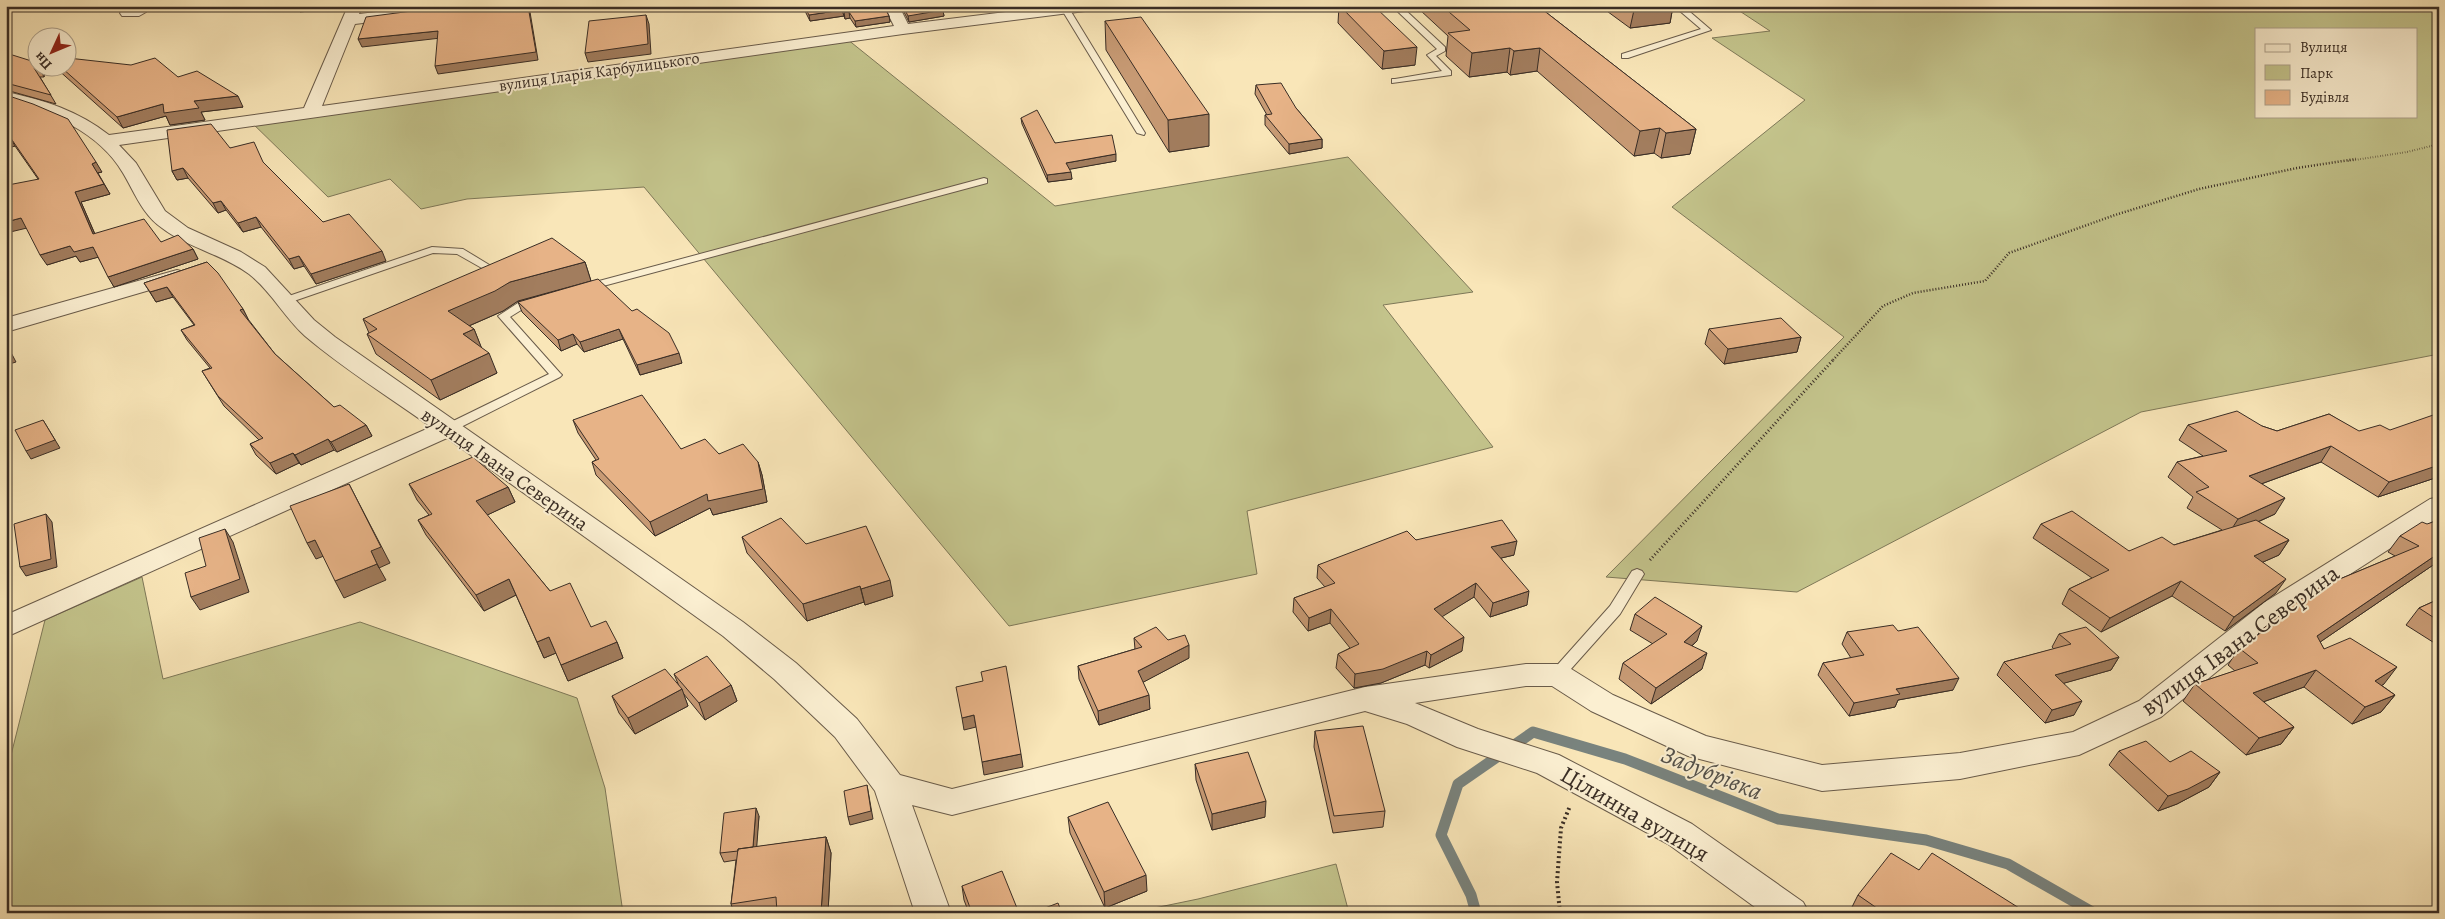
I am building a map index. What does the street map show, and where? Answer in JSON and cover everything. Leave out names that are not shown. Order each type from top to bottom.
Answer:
[{"type":"street","points":[[311,111],[352,13],[468,6]]},
{"type":"street","points":[[891,6],[903,29]]},
{"type":"street","name":"вулиця Іларія Карбулицького","points":[[106,141],[903,29],[1093,6]]},
{"type":"street","name":"вулиця Івана Северина","points":[[6,97],[26,100],[66,113],[106,141],[129,167],[158,215],[204,243],[233,256],[257,270],[287,300],[304,323],[327,342],[733,629],[785,671],[846,728],[889,786],[933,913]]},
{"type":"street","points":[[6,325],[201,268],[233,256]]},
{"type":"street","points":[[6,627],[447,428]]},
{"type":"street","name":"вулиця Івана Северина","points":[[1557,675],[1602,702],[1699,747],[1822,778],[1978,763],[2079,743],[2150,709],[2275,609],[2439,505]]},
{"type":"street","points":[[889,786],[952,802],[1365,700],[1526,675],[1557,675]]},
{"type":"street","name":"Цілинна вулиця","points":[[1365,700],[1418,716],[1468,738],[1548,764],[1680,834],[1791,913]]},
{"type":"lane","points":[[1395,81],[1448,73],[1431,55],[1442,49],[1396,6]]},
{"type":"lane","points":[[1625,56],[1707,30],[1678,6]]},
{"type":"lane","points":[[1066,10],[1141,132]]},
{"type":"lane","points":[[578,290],[984,182]]},
{"type":"lane","points":[[287,300],[432,250],[459,251],[491,269]]},
{"type":"lane","points":[[447,428],[556,375],[503,316],[522,305],[550,298]]},
{"type":"lane","points":[[1557,675],[1615,610],[1637,574]]},
{"type":"path","points":[[1637,574],[1883,306],[1913,293],[1985,282],[2009,253],[2115,215],[2199,189],[2297,168],[2407,152],[2439,144]]},
{"type":"path","points":[[1560,913],[1557,882],[1561,828],[1580,781]]},
{"type":"green space","points":[[1732,6],[2439,6],[2439,354],[2141,412],[1797,592],[1606,577],[1844,337],[1672,207],[1805,100],[1712,38],[1770,31]]},
{"type":"green space","points":[[842,35],[1055,206],[1348,157],[1473,292],[1383,305],[1493,447],[1247,511],[1257,574],[1009,626],[644,187],[467,199],[421,209],[390,179],[328,197],[247,118]]},
{"type":"green space","points":[[142,577],[163,679],[360,622],[577,698],[605,788],[623,913],[6,913],[6,775],[45,620]]},
{"type":"green space","points":[[1336,864],[1349,913],[1130,913],[1198,899]]},
{"type":"building","points":[[450,6],[528,6],[536,52],[435,66],[438,31],[358,39],[366,17]]},
{"type":"building","points":[[804,6],[884,6],[889,16],[855,21],[849,12],[842,10],[809,15]]},
{"type":"building","points":[[903,6],[940,6],[943,10],[908,16]]},
{"type":"building","points":[[1340,6],[1374,6],[1417,47],[1384,51]]},
{"type":"building","points":[[1442,6],[1538,6],[1696,129],[1666,133],[1660,128],[1640,131],[1540,48],[1514,51],[1510,48],[1472,53],[1448,33],[1470,30]]},
{"type":"building","points":[[1628,6],[1665,6],[1634,10]]},
{"type":"building","points":[[646,15],[648,44],[585,53],[589,21]]},
{"type":"building","points":[[1141,17],[1209,114],[1168,120],[1105,21]]},
{"type":"building","points":[[6,53],[28,60],[28,78],[40,78],[51,95],[6,83]]},
{"type":"building","points":[[155,58],[178,77],[197,71],[238,96],[194,101],[199,108],[164,113],[163,104],[117,117],[73,78],[78,78],[78,59],[131,65]]},
{"type":"building","points":[[1281,83],[1296,108],[1322,139],[1289,144],[1265,115],[1272,114],[1256,85]]},
{"type":"building","points":[[6,95],[68,119],[96,162],[92,164],[104,184],[75,192],[93,234],[144,219],[161,242],[178,235],[193,249],[108,277],[93,247],[74,252],[70,246],[40,255],[21,218],[6,222],[6,191],[8,185],[39,179],[10,137],[6,137]]},
{"type":"building","points":[[1037,110],[1055,143],[1112,135],[1116,154],[1066,163],[1071,172],[1047,175],[1021,118]]},
{"type":"building","points":[[211,124],[230,148],[254,142],[263,162],[323,222],[349,214],[382,251],[311,274],[299,256],[289,259],[256,217],[238,223],[221,201],[213,203],[183,168],[172,171],[167,130]]},
{"type":"building","points":[[552,238],[585,262],[510,282],[495,291],[448,311],[474,329],[463,334],[489,353],[431,380],[367,334],[377,329],[363,319]]},
{"type":"building","points":[[207,262],[218,273],[243,309],[240,310],[275,354],[334,407],[340,405],[366,425],[331,442],[328,439],[295,455],[293,453],[270,463],[250,444],[263,438],[218,396],[202,371],[212,368],[181,330],[195,325],[167,287],[150,292],[144,283]]},
{"type":"building","points":[[598,279],[632,311],[637,309],[669,333],[679,353],[637,365],[619,329],[580,342],[573,334],[558,340],[518,302]]},
{"type":"building","points":[[1781,318],[1801,337],[1728,349],[1709,329]]},
{"type":"building","points":[[642,395],[681,449],[705,439],[719,454],[743,444],[758,462],[763,489],[708,501],[707,494],[650,522],[592,462],[599,459],[573,420]]},
{"type":"building","points":[[2237,411],[2262,426],[2277,431],[2329,414],[2359,431],[2380,425],[2390,430],[2439,413],[2439,465],[2389,482],[2331,446],[2249,476],[2285,498],[2238,519],[2196,492],[2209,487],[2177,462],[2227,451],[2188,425]]},
{"type":"building","points":[[43,420],[55,440],[26,451],[15,430]]},
{"type":"building","points":[[473,457],[508,487],[476,501],[550,591],[570,583],[591,627],[606,621],[617,642],[561,665],[549,637],[537,642],[509,579],[476,595],[418,520],[432,514],[409,484]]},
{"type":"building","points":[[349,484],[381,547],[371,551],[377,564],[335,581],[315,540],[307,543],[290,506]]},
{"type":"building","points":[[2072,511],[2129,551],[2162,537],[2174,545],[2256,520],[2289,540],[2254,556],[2286,579],[2234,617],[2181,581],[2110,618],[2069,589],[2109,570],[2041,524]]},
{"type":"building","points":[[46,514],[51,559],[20,567],[14,524]]},
{"type":"building","points":[[781,518],[806,544],[866,526],[890,580],[861,589],[860,586],[803,604],[742,537]]},
{"type":"building","points":[[1502,520],[1517,541],[1491,547],[1529,591],[1493,603],[1476,583],[1434,609],[1464,637],[1431,655],[1427,651],[1383,669],[1355,674],[1338,654],[1359,644],[1331,609],[1309,618],[1294,598],[1335,583],[1318,565],[1407,531],[1416,540]]},
{"type":"building","points":[[2439,520],[2439,553],[2317,636],[2324,649],[2350,638],[2397,667],[2375,681],[2395,695],[2365,707],[2316,670],[2253,693],[2294,727],[2259,738],[2195,684],[2258,663],[2239,648],[2262,632],[2260,631],[2298,601],[2328,582],[2335,581],[2419,546],[2400,536],[2422,522],[2427,524]]},
{"type":"building","points":[[225,529],[240,579],[191,597],[185,573],[206,566],[199,538]]},
{"type":"building","points":[[1655,597],[1702,626],[1684,642],[1707,653],[1656,688],[1623,663],[1667,634],[1635,614]]},
{"type":"building","points":[[2439,599],[2439,621],[2419,608]]},
{"type":"building","points":[[1893,625],[1898,631],[1918,627],[1959,678],[1896,689],[1900,694],[1854,703],[1823,663],[1864,655],[1847,632]]},
{"type":"building","points":[[1156,627],[1168,640],[1185,635],[1189,645],[1138,671],[1149,695],[1098,711],[1078,666],[1142,647],[1134,638]]},
{"type":"building","points":[[2086,627],[2119,657],[2055,675],[2082,701],[2052,710],[2004,662],[2071,644],[2059,634]]},
{"type":"building","points":[[707,656],[731,685],[699,703],[674,674]]},
{"type":"building","points":[[1006,666],[1021,754],[982,762],[974,715],[962,718],[956,687],[983,681],[981,672]]},
{"type":"building","points":[[665,669],[682,689],[628,718],[612,696]]},
{"type":"building","points":[[1363,726],[1385,811],[1334,816],[1315,731]]},
{"type":"building","points":[[2146,741],[2170,762],[2191,751],[2220,772],[2188,789],[2168,796],[2119,751]]},
{"type":"building","points":[[1248,752],[1266,801],[1212,814],[1195,764]]},
{"type":"building","points":[[867,785],[871,811],[848,817],[844,791]]},
{"type":"building","points":[[1108,802],[1146,875],[1104,892],[1068,817]]},
{"type":"building","points":[[756,808],[753,847],[720,853],[724,813]]},
{"type":"building","points":[[826,837],[821,913],[777,913],[776,897],[731,904],[738,849]]},
{"type":"building","points":[[1891,853],[1919,870],[1932,853],[2027,913],[1884,913],[1858,895]]},
{"type":"building","points":[[1002,871],[1019,913],[972,913],[962,886]]},
{"type":"building","points":[[1058,903],[1062,913],[1032,913]]},
{"type":"waterway","name":"Задубрівка","points":[[1476,913],[1471,895],[1441,835],[1458,784],[1533,732],[1625,759],[1778,819],[1926,840],[2008,864],[2094,913]]}]
